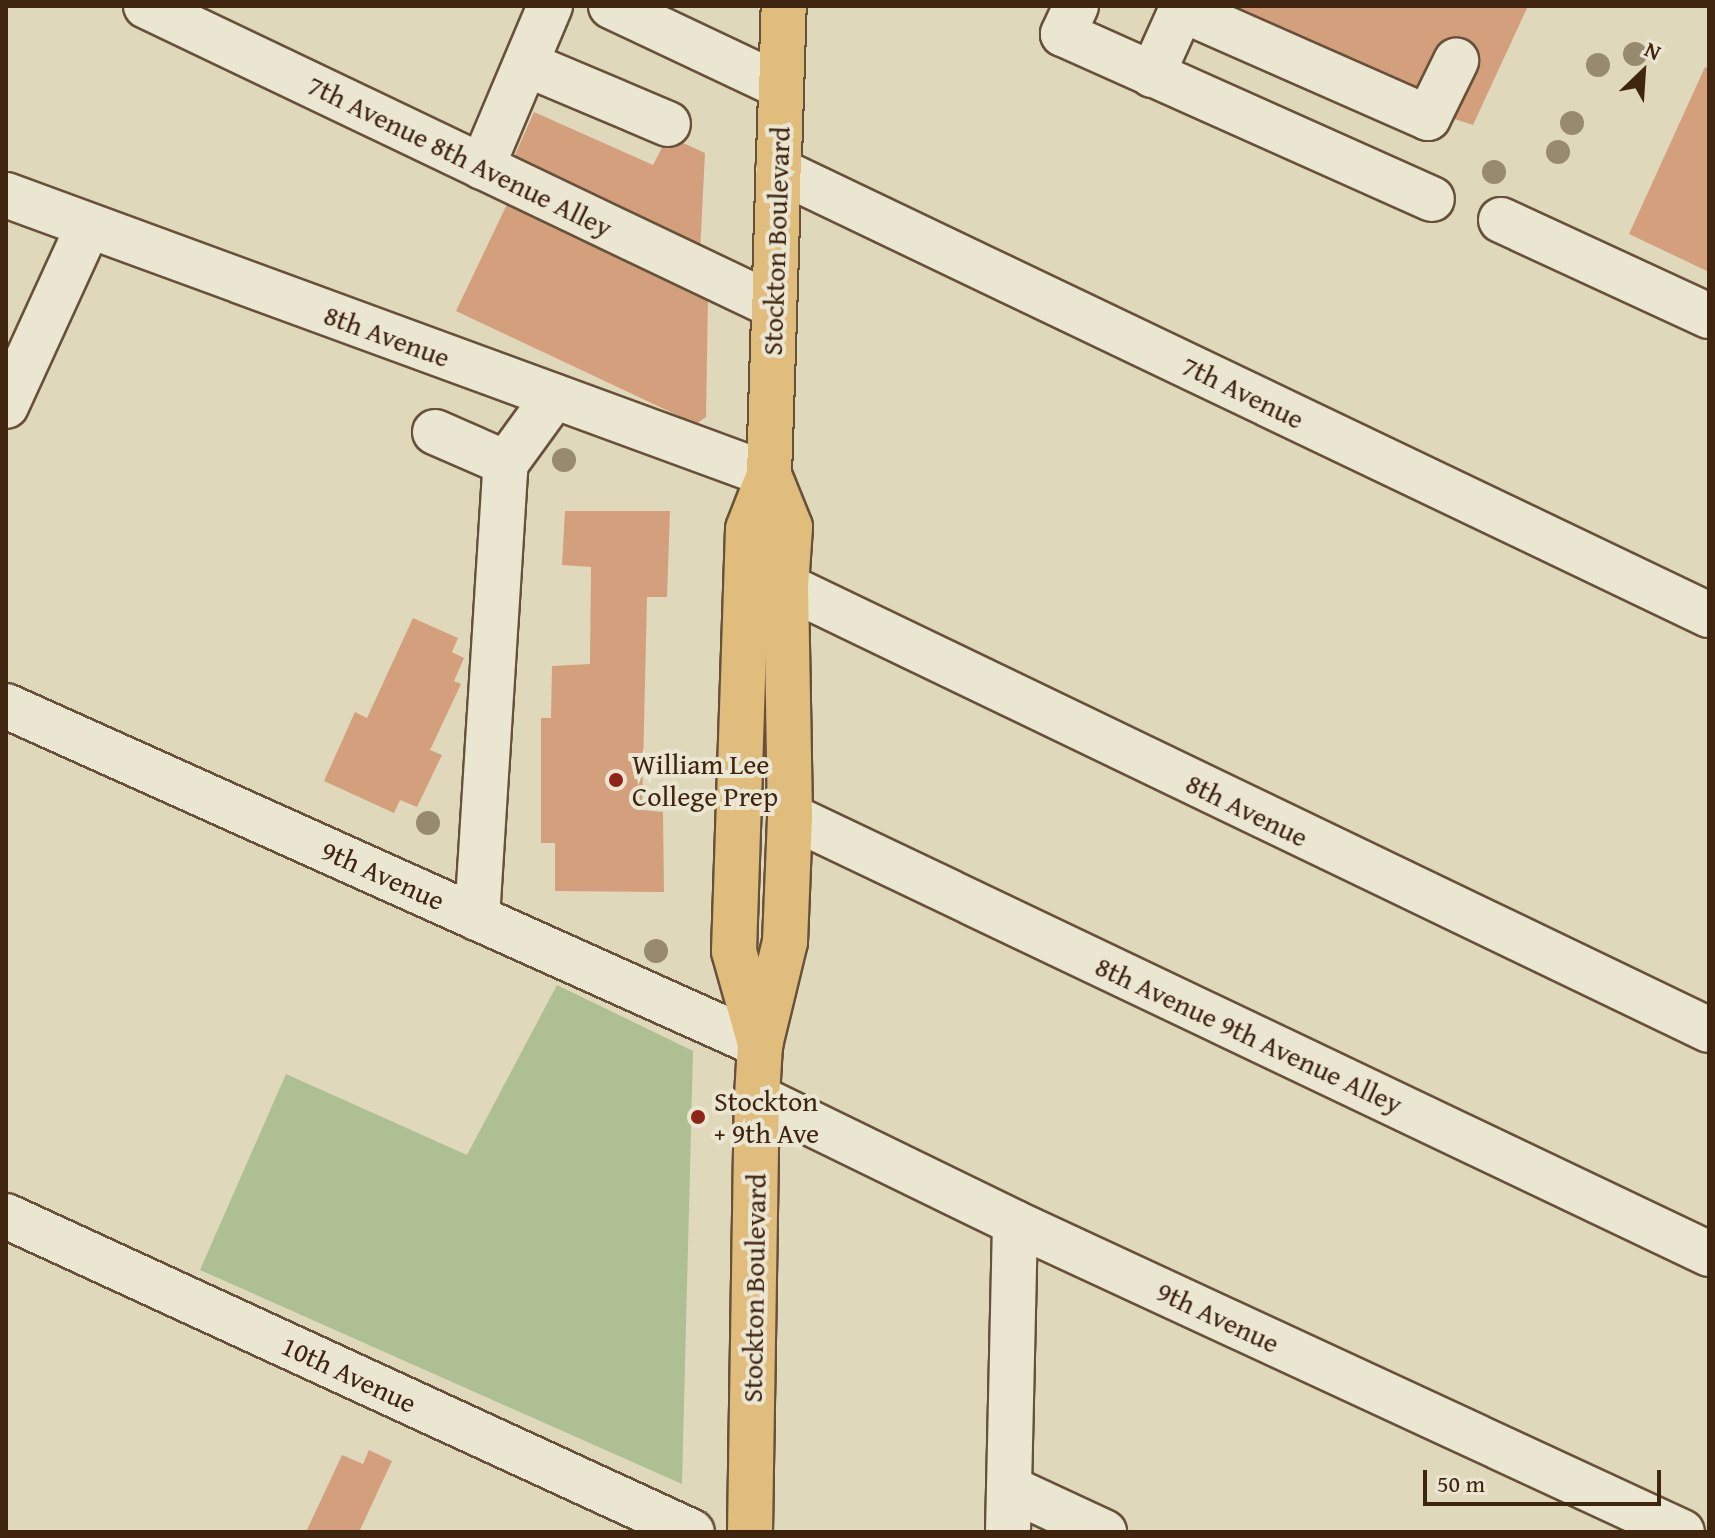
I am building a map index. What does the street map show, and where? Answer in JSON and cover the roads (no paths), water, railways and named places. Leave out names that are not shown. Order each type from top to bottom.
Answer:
[{"type":"main road","name":"Stockton Boulevard","points":[[760,1045],[734,951],[748,529],[769,475],[784,6]]},
{"type":"main road","name":"Stockton Boulevard","points":[[750,1532],[757,1097],[760,1045],[785,942],[790,816],[786,586],[790,527],[769,475]]},
{"type":"street","name":"7th Avenue 8th Avenue Alley","points":[[146,6],[774,306]]},
{"type":"street","points":[[482,167],[550,6]]},
{"type":"street","points":[[611,6],[780,86]]},
{"type":"street","points":[[1076,6],[1063,34],[1432,199]]},
{"type":"street","points":[[1152,75],[1182,8],[1428,118],[1456,61]]},
{"type":"street","points":[[526,64],[668,124]]},
{"type":"street","name":"7th Avenue","points":[[778,170],[1709,615]]},
{"type":"street","name":"8th Avenue","points":[[6,195],[769,475]]},
{"type":"street","points":[[1501,220],[1709,316]]},
{"type":"street","points":[[6,406],[88,227]]},
{"type":"street","points":[[477,918],[506,463],[554,397]]},
{"type":"street","points":[[435,432],[506,463]]},
{"type":"street","name":"8th Avenue","points":[[786,586],[1709,1030]]},
{"type":"street","name":"9th Avenue","points":[[6,706],[760,1045]]},
{"type":"street","name":"8th Avenue 9th Avenue Alley","points":[[790,816],[1709,1254]]},
{"type":"street","name":"9th Avenue","points":[[757,1097],[1015,1223],[1682,1532]]},
{"type":"street","name":"10th Avenue","points":[[6,1216],[692,1532]]},
{"type":"street","points":[[1008,1532],[1015,1223]]},
{"type":"street","points":[[1009,1488],[1104,1532]]},
{"type":"place","name":"William Lee College Prep","points":[[616,780]]},
{"type":"place","name":"Stockton + 9th Ave","points":[[698,1117]]}]
